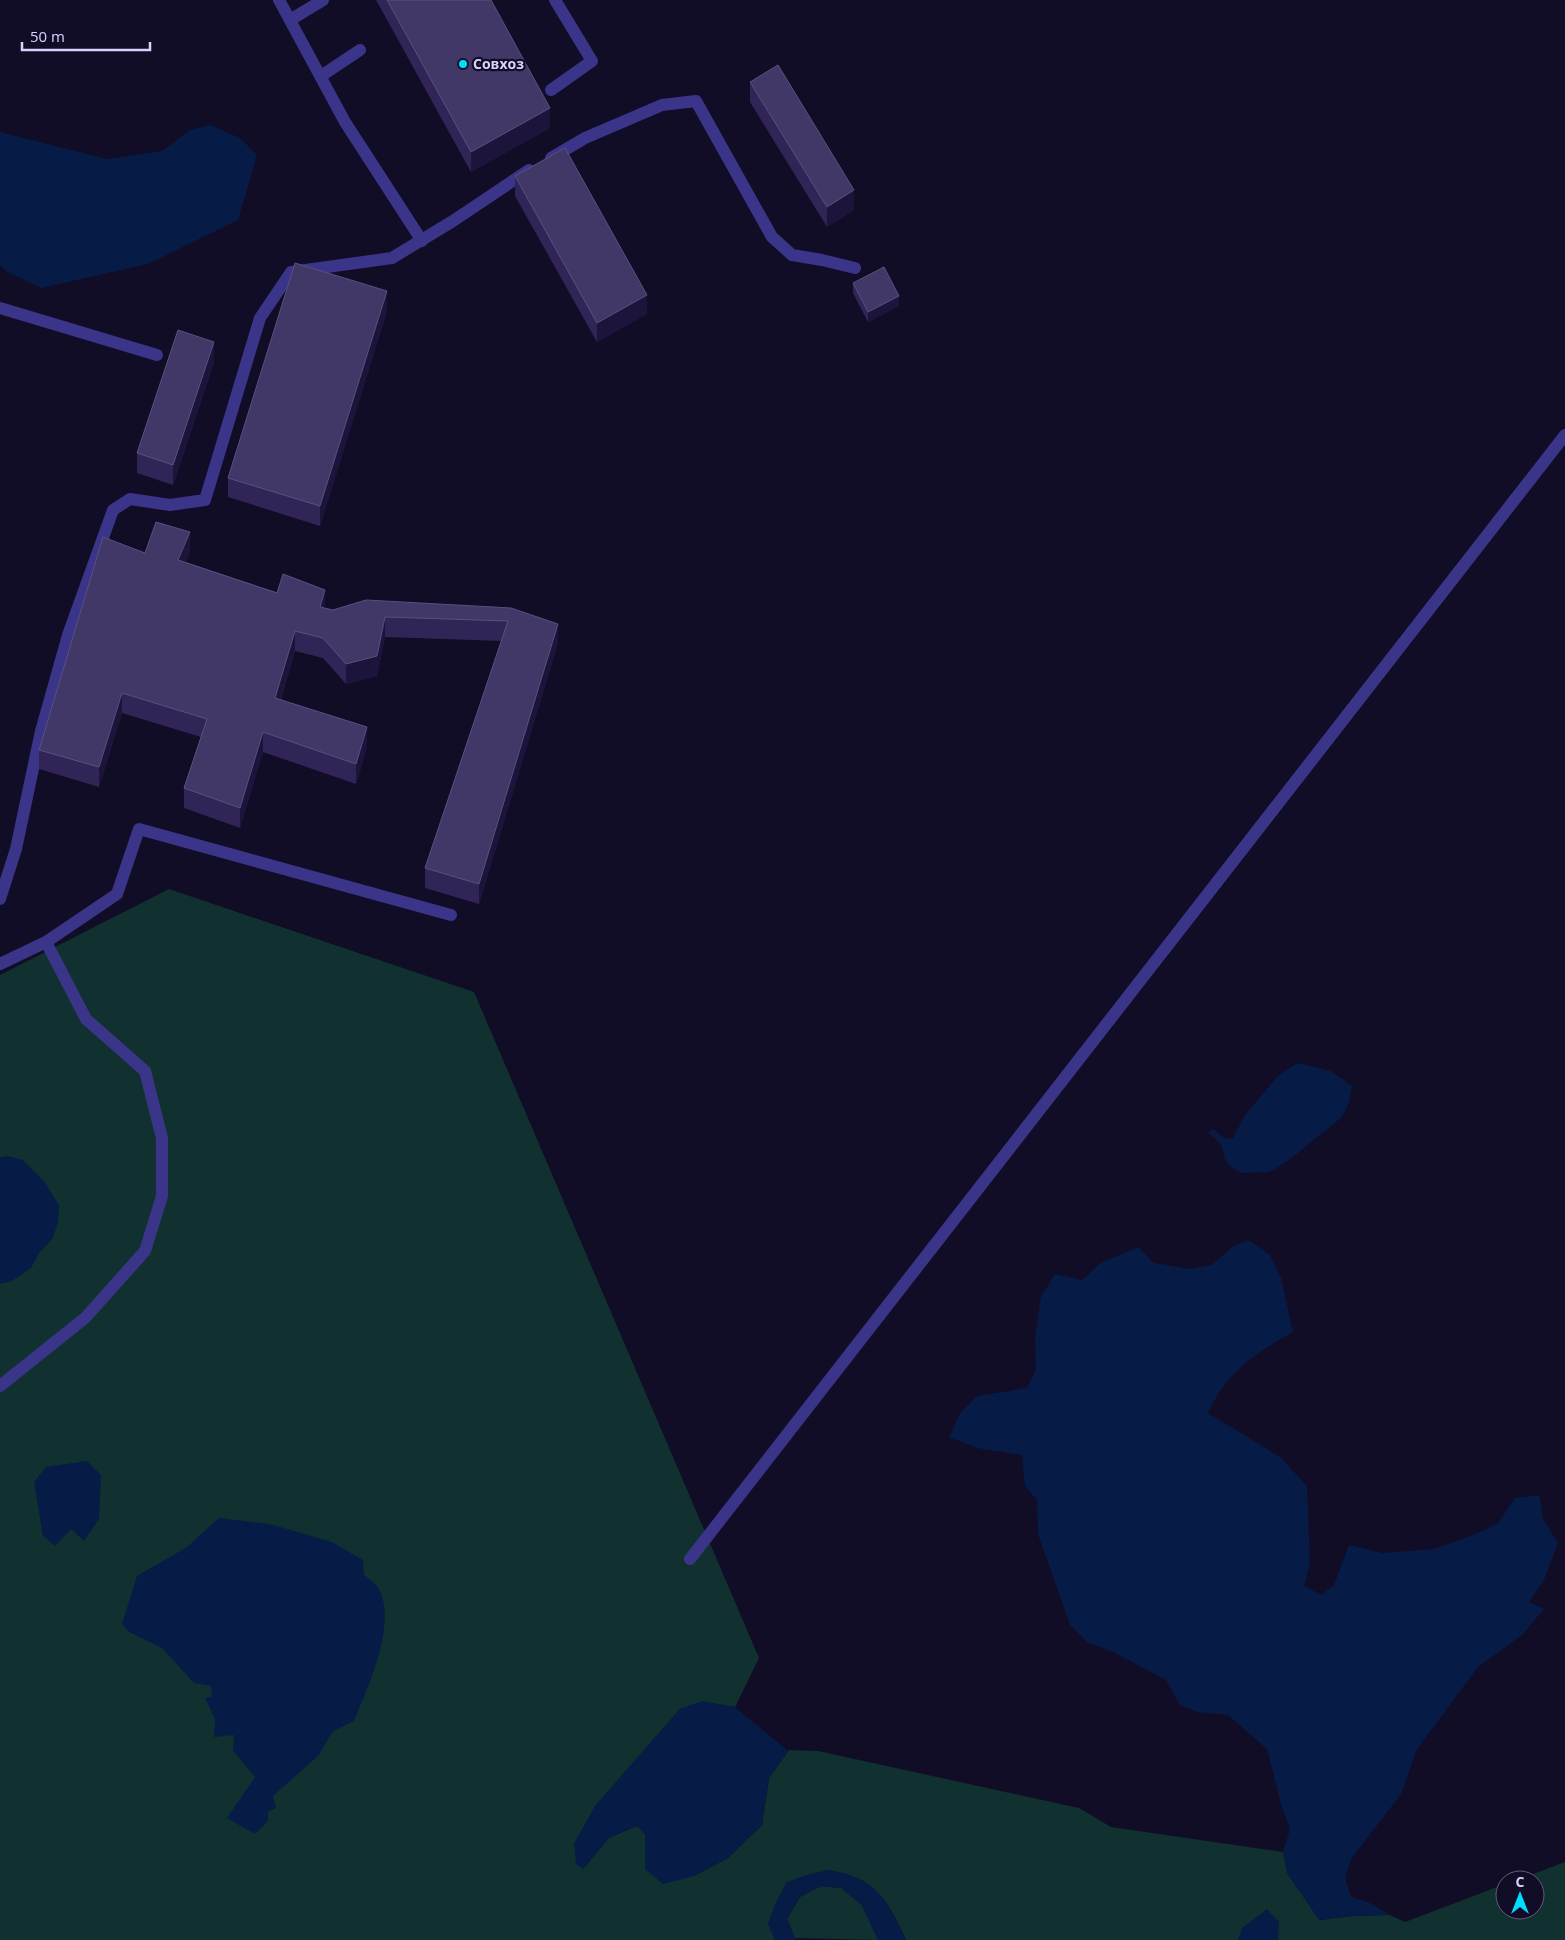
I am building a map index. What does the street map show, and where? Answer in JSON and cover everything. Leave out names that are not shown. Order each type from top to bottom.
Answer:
[{"type":"lane","points":[[279,0],[346,122],[422,241]]},
{"type":"lane","points":[[290,20],[323,0]]},
{"type":"lane","points":[[551,90],[592,61],[555,0]]},
{"type":"lane","points":[[321,76],[360,50]]},
{"type":"lane","points":[[0,899],[16,849],[40,731],[68,635],[113,510],[130,499],[170,505],[205,500],[260,318],[291,272],[392,258],[422,241],[517,177],[585,138],[662,105],[696,101],[772,237],[792,255],[854,268]]},
{"type":"lane","points":[[0,308],[157,355]]},
{"type":"lane","points":[[690,1559],[1565,435]]},
{"type":"lane","points":[[0,964],[46,942],[117,894],[139,829],[451,915]]},
{"type":"lane","points":[[0,1386],[84,1318],[145,1251],[162,1196],[162,1138],[145,1071],[86,1019],[46,942]]},
{"type":"green space","points":[[169,889],[474,992],[759,1658],[735,1707],[702,1702],[680,1709],[596,1805],[574,1844],[583,1869],[609,1838],[637,1826],[645,1834],[645,1869],[694,1876],[728,1858],[762,1825],[769,1778],[789,1750],[818,1751],[1079,1808],[1111,1827],[1283,1852],[1287,1873],[1320,1920],[1352,1916],[1390,1915],[1405,1922],[1495,1888],[1495,1920],[1545,1920],[1544,1870],[1565,1862],[1565,1940],[906,1940],[893,1913],[878,1893],[858,1879],[828,1870],[768,1923],[775,1940],[0,1940],[0,975]]},
{"type":"green space","points":[[821,1886],[841,1888],[862,1905],[878,1940],[794,1938],[787,1919],[800,1897]]},
{"type":"water","points":[[210,125],[240,138],[257,155],[238,220],[148,264],[41,288],[6,271],[0,265],[0,132],[107,159],[162,151],[190,130]]},
{"type":"water","points":[[1297,1063],[1331,1071],[1352,1086],[1349,1102],[1342,1117],[1288,1161],[1269,1172],[1242,1173],[1231,1167],[1225,1160],[1221,1144],[1208,1133],[1213,1129],[1225,1139],[1233,1138],[1245,1115],[1277,1077]]},
{"type":"water","points":[[8,1156],[23,1160],[44,1181],[59,1205],[58,1222],[53,1238],[39,1253],[31,1268],[12,1281],[0,1284],[0,1157]]},
{"type":"water","points":[[1248,1240],[1270,1255],[1281,1278],[1293,1332],[1266,1348],[1243,1365],[1224,1386],[1208,1413],[1280,1457],[1307,1486],[1310,1564],[1304,1586],[1321,1595],[1334,1585],[1349,1545],[1383,1553],[1434,1549],[1476,1534],[1498,1523],[1515,1498],[1539,1495],[1543,1519],[1558,1543],[1544,1580],[1529,1602],[1544,1609],[1522,1635],[1478,1667],[1417,1749],[1401,1794],[1352,1858],[1345,1877],[1351,1897],[1368,1902],[1390,1915],[1352,1916],[1319,1920],[1287,1873],[1283,1852],[1290,1829],[1281,1804],[1267,1749],[1228,1715],[1197,1712],[1180,1705],[1166,1680],[1113,1652],[1087,1642],[1070,1625],[1038,1534],[1037,1500],[1025,1486],[1022,1455],[977,1448],[949,1437],[961,1412],[977,1396],[1027,1388],[1036,1369],[1035,1339],[1041,1297],[1055,1274],[1082,1280],[1102,1262],[1139,1247],[1153,1263],[1189,1269],[1212,1265],[1232,1247]]},
{"type":"water","points":[[87,1461],[101,1475],[99,1519],[84,1541],[71,1529],[55,1546],[43,1536],[34,1482],[46,1467]]},
{"type":"water","points":[[219,1518],[270,1524],[332,1542],[363,1560],[364,1575],[379,1589],[384,1606],[385,1622],[378,1657],[354,1721],[333,1731],[319,1755],[273,1796],[276,1808],[268,1812],[268,1821],[255,1834],[227,1818],[255,1777],[233,1751],[234,1735],[214,1737],[215,1719],[205,1698],[212,1697],[211,1686],[194,1683],[162,1648],[129,1632],[122,1624],[137,1576],[187,1547]]},
{"type":"water","points":[[702,1701],[735,1707],[788,1751],[769,1778],[762,1825],[728,1858],[694,1876],[663,1884],[645,1869],[645,1834],[637,1826],[609,1838],[583,1869],[576,1864],[574,1844],[596,1805],[680,1709]]},
{"type":"water","points":[[828,1870],[858,1878],[878,1892],[893,1913],[906,1940],[878,1940],[862,1905],[841,1888],[821,1886],[800,1897],[787,1918],[796,1940],[775,1940],[768,1923],[776,1902],[787,1882]]},
{"type":"water","points":[[1267,1909],[1279,1922],[1278,1940],[1238,1940],[1242,1928]]},
{"type":"building","name":"Совхоз","points":[[387,0],[491,0],[550,108],[471,152]]},
{"type":"building","points":[[778,65],[854,190],[827,207],[750,82]]},
{"type":"building","points":[[565,148],[647,295],[597,323],[515,176]]},
{"type":"building","points":[[295,263],[387,291],[320,506],[228,478]]},
{"type":"building","points":[[884,267],[899,296],[868,312],[853,283]]},
{"type":"building","points":[[178,330],[214,342],[173,465],[137,453]]},
{"type":"building","points":[[156,522],[190,532],[178,560],[277,593],[283,574],[325,590],[320,607],[333,610],[366,600],[511,608],[558,624],[479,884],[425,868],[508,621],[385,617],[377,656],[346,664],[323,638],[295,631],[275,698],[367,727],[356,764],[263,732],[240,808],[184,788],[207,719],[122,693],[99,767],[39,750],[103,537],[145,553]]},
{"type":"place","name":"Совхоз","points":[[463,64]]}]
